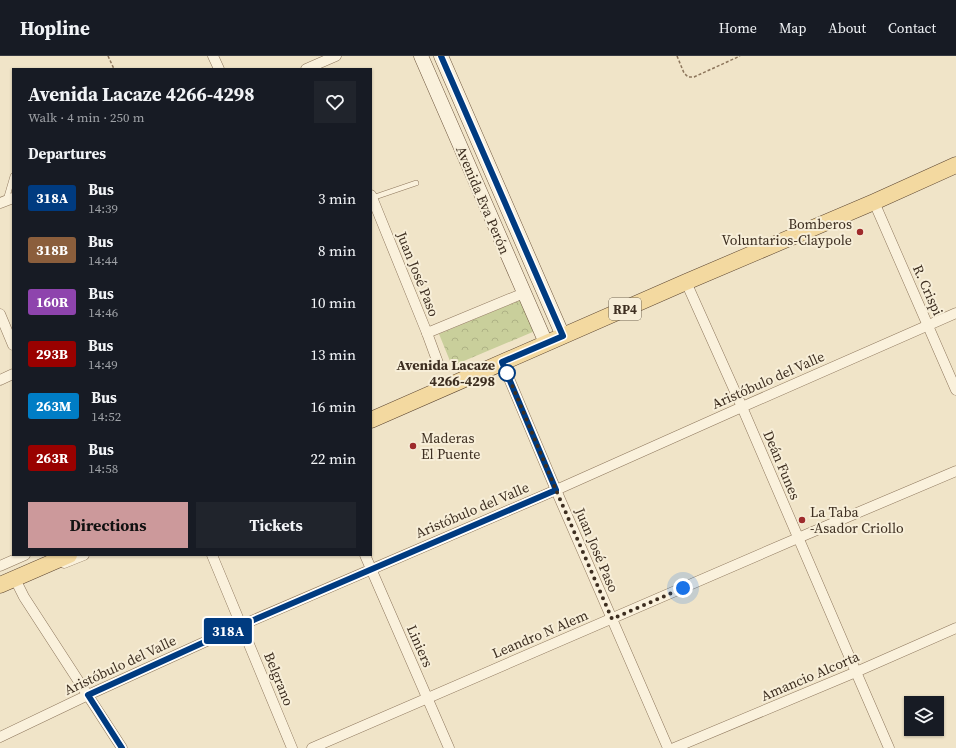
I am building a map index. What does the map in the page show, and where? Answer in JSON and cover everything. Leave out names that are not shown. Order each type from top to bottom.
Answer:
[{"type":"main road","name":"Avenida Eva Perón","points":[[421,56],[546,343]]},
{"type":"main road","name":"Avenida Eva Perón","points":[[441,56],[563,336]]},
{"type":"main road","name":"RP4","points":[[372,420],[956,165]]},
{"type":"main road","points":[[1,566],[49,556]]},
{"type":"main road","points":[[0,585],[67,556]]},
{"type":"street","points":[[213,56],[218,68]]},
{"type":"street","points":[[308,68],[336,56]]},
{"type":"street","name":"Juan José Paso","points":[[372,197],[375,218],[427,333],[438,362]]},
{"type":"street","name":"R. Crispi","points":[[874,202],[956,390]]},
{"type":"street","name":"Deán Funes","points":[[686,282],[890,748]]},
{"type":"street","points":[[427,333],[524,293]]},
{"type":"street","name":"Aristóbulo del Valle","points":[[0,737],[242,625],[556,490],[956,313]]},
{"type":"street","points":[[0,314],[12,343]]},
{"type":"street","name":"Juan José Paso","points":[[502,362],[668,748]]},
{"type":"street","points":[[0,380],[12,374]]},
{"type":"street","name":"Leandro N Alem","points":[[312,748],[956,471]]},
{"type":"street","points":[[1,566],[23,556]]},
{"type":"street","points":[[0,591],[82,556]]},
{"type":"street","name":"Belgrano","points":[[212,556],[292,748]]},
{"type":"street","name":"Liniers","points":[[366,556],[449,748]]},
{"type":"street","points":[[17,583],[24,597],[122,748]]},
{"type":"street","name":"Amancio Alcorta","points":[[674,748],[856,672],[956,628]]},
{"type":"lane","points":[[6,200],[12,179]]},
{"type":"lane","points":[[372,197],[416,183]]},
{"type":"path","points":[[108,56],[114,68]]},
{"type":"path","points":[[677,56],[684,73],[688,77],[694,77],[740,56]]},
{"type":"green space","points":[[521,300],[535,331],[452,366],[439,334]]},
{"type":"bus line","name":"318A","points":[[122,748],[88,695],[242,625],[556,490],[502,362],[563,336],[441,56]]},
{"type":"place","name":"Bomberos Voluntarios-Claypole","points":[[860,232]]},
{"type":"place","name":"Avenida Lacaze 4266-4298","points":[[507,373]]},
{"type":"place","name":"Maderas El Puente","points":[[413,446]]},
{"type":"place","name":"La Taba -Asador Criollo","points":[[802,520]]},
{"type":"route","points":[[507,373],[612,619],[683,588]]}]
